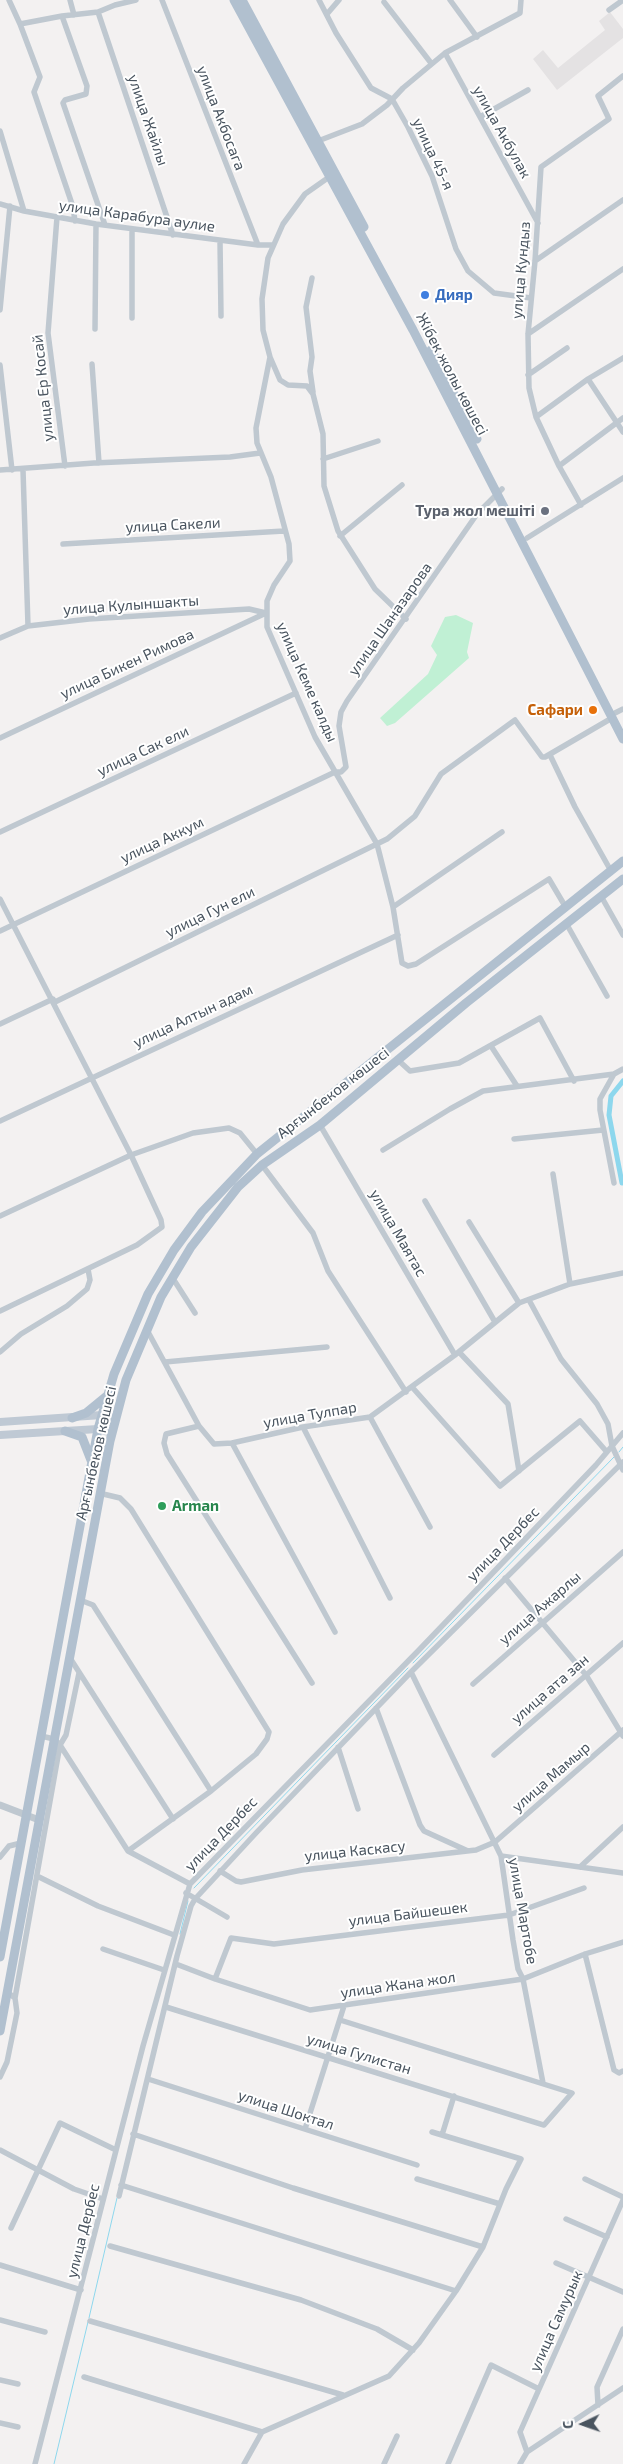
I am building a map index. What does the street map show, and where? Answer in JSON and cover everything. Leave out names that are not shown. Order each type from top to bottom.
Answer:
[{"type":"main road","name":"Жібек жолы көшесі","points":[[234,0],[332,174],[500,490],[617,713],[623,739]]},
{"type":"main road","name":"Жібек жолы көшесі","points":[[242,0],[318,141],[332,174]]},
{"type":"main road","name":"Жібек жолы көшесі","points":[[500,490],[527,538],[623,726]]},
{"type":"main road","name":"Арғынбеков көшесі","points":[[0,1957],[98,1429],[114,1374],[148,1294],[174,1250],[202,1212],[257,1154],[623,861]]},
{"type":"main road","name":"Арғынбеков көшесі","points":[[0,2031],[39,1820],[57,1742],[99,1493],[112,1433],[126,1380],[146,1329],[172,1277],[211,1220],[238,1187],[262,1164],[320,1124],[566,923],[623,879]]},
{"type":"main road","points":[[458,993],[466,1004]]},
{"type":"main road","points":[[72,1418],[86,1413],[108,1395]]},
{"type":"main road","points":[[0,1422],[102,1415],[116,1418]]},
{"type":"main road","points":[[0,1436],[98,1429],[112,1433]]},
{"type":"main road","points":[[65,1431],[82,1437],[91,1462]]},
{"type":"street","points":[[9,0],[40,77],[34,92],[73,207],[75,220]]},
{"type":"street","points":[[70,0],[74,15]]},
{"type":"street","points":[[20,24],[62,16],[98,12],[114,2],[136,0]]},
{"type":"street","name":"улица Акбосага","points":[[162,0],[258,245]]},
{"type":"street","points":[[319,0],[336,33],[371,88],[392,98]]},
{"type":"street","points":[[327,14],[339,0]]},
{"type":"street","points":[[450,0],[477,37]]},
{"type":"street","points":[[318,141],[362,124],[387,105],[392,98],[431,63],[445,53],[520,14],[521,0]]},
{"type":"street","points":[[609,10],[623,0]]},
{"type":"street","points":[[384,2],[431,63]]},
{"type":"street","name":"улица Жайлы","points":[[98,12],[173,235]]},
{"type":"street","points":[[62,16],[87,86],[86,94],[65,100],[63,104],[105,226]]},
{"type":"street","name":"улица Акбулак","points":[[445,53],[538,223]]},
{"type":"street","name":"улица Кундыз","points":[[581,505],[559,466],[536,417],[528,375],[528,334],[541,167],[609,119],[598,96],[623,76]]},
{"type":"street","points":[[480,117],[528,90]]},
{"type":"street","name":"улица 45-я","points":[[392,98],[432,176],[456,249],[468,270],[494,293],[531,298]]},
{"type":"street","points":[[0,131],[24,211]]},
{"type":"street","name":"улица Кеме калды","points":[[332,174],[304,194],[283,224],[272,245],[262,300],[262,330],[270,357],[256,428],[260,453],[271,476],[284,531],[289,544],[290,562],[274,585],[267,601],[267,627],[315,737],[377,844],[393,907],[402,963],[408,966],[416,964],[549,879],[566,906]]},
{"type":"street","points":[[535,261],[623,200]]},
{"type":"street","name":"улица Карабура аулие","points":[[0,204],[24,211],[105,226],[220,241],[272,245]]},
{"type":"street","points":[[0,310],[10,206]]},
{"type":"street","name":"улица Ер Косай","points":[[57,217],[48,334],[65,466]]},
{"type":"street","points":[[95,330],[96,224]]},
{"type":"street","points":[[132,229],[132,318]]},
{"type":"street","points":[[220,241],[221,316]]},
{"type":"street","points":[[528,334],[623,269]]},
{"type":"street","points":[[312,278],[306,307],[312,356],[310,371],[313,394],[323,434],[324,486],[329,509],[340,536],[375,589],[406,619]]},
{"type":"street","points":[[528,375],[567,348]]},
{"type":"street","points":[[270,357],[280,380],[288,385],[307,386],[313,394]]},
{"type":"street","points":[[536,417],[588,379],[623,358]]},
{"type":"street","points":[[92,364],[100,463]]},
{"type":"street","points":[[0,365],[12,470]]},
{"type":"street","points":[[588,379],[623,432]]},
{"type":"street","points":[[559,466],[623,418]]},
{"type":"street","points":[[323,459],[378,441]]},
{"type":"street","points":[[0,470],[230,457],[260,453]]},
{"type":"street","points":[[22,470],[28,626]]},
{"type":"street","points":[[527,538],[623,478]]},
{"type":"street","points":[[340,536],[402,485]]},
{"type":"street","name":"улица Шаназарова","points":[[335,772],[340,772],[346,767],[340,739],[341,712],[477,514],[500,490]]},
{"type":"street","name":"улица Сакели","points":[[63,544],[284,531]]},
{"type":"street","name":"улица Кулыншакты","points":[[0,638],[28,626],[89,619],[249,609],[266,612]]},
{"type":"street","name":"улица Бикен Римова","points":[[0,738],[266,612]]},
{"type":"street","name":"улица Сак ели","points":[[0,832],[296,692]]},
{"type":"street","points":[[611,871],[575,808],[550,755],[617,713]]},
{"type":"street","name":"улица Гун ели","points":[[0,1024],[54,1001],[386,840],[414,816],[441,774],[516,720],[542,757],[550,755]]},
{"type":"street","name":"улица Аккум","points":[[0,931],[335,772]]},
{"type":"street","points":[[393,907],[502,832]]},
{"type":"street","points":[[601,896],[623,935]]},
{"type":"street","points":[[0,899],[54,1001],[131,1155],[161,1220],[162,1227],[137,1245],[0,1311]]},
{"type":"street","points":[[566,923],[607,996]]},
{"type":"street","name":"улица Алтын адам","points":[[0,1121],[398,935]]},
{"type":"street","points":[[398,1060],[410,1071],[460,1063],[540,1018],[574,1081]]},
{"type":"street","points":[[491,1046],[517,1086]]},
{"type":"street","points":[[383,1150],[473,1096],[483,1092],[517,1086],[574,1081],[614,1074],[623,1069]]},
{"type":"street","points":[[614,1074],[600,1099],[600,1110],[614,1184]]},
{"type":"street","name":"улица Маятас","points":[[320,1124],[457,1353],[508,1404],[520,1471]]},
{"type":"street","points":[[0,1216],[131,1155],[193,1133],[229,1128],[240,1133],[257,1154]]},
{"type":"street","points":[[514,1139],[604,1130]]},
{"type":"street","points":[[262,1164],[313,1233],[328,1271],[406,1392]]},
{"type":"street","points":[[553,1174],[570,1284]]},
{"type":"street","points":[[425,1201],[495,1322]]},
{"type":"street","points":[[469,1222],[518,1303]]},
{"type":"street","points":[[0,1352],[21,1334],[67,1306],[87,1289],[90,1280],[88,1269]]},
{"type":"street","name":"улица Тулпар","points":[[146,1329],[199,1426],[214,1444],[232,1443],[303,1427],[370,1417],[457,1353],[518,1303],[570,1284],[623,1273]]},
{"type":"street","points":[[172,1277],[195,1313]]},
{"type":"street","points":[[529,1300],[561,1358],[597,1404],[608,1424],[612,1446],[622,1466]]},
{"type":"street","points":[[165,1362],[327,1347]]},
{"type":"street","points":[[412,1387],[500,1486],[580,1421],[606,1452]]},
{"type":"street","points":[[370,1417],[430,1527]]},
{"type":"street","points":[[199,1426],[166,1434],[164,1443],[167,1454],[312,1683]]},
{"type":"street","points":[[303,1427],[390,1598]]},
{"type":"street","name":"улица Дербес","points":[[35,2464],[164,1970],[190,1884],[420,1650],[596,1466],[623,1433]]},
{"type":"street","points":[[232,1443],[335,1632]]},
{"type":"street","name":"улица Дербес","points":[[119,2196],[190,1906],[220,1871],[411,1672],[505,1578],[622,1466]]},
{"type":"street","points":[[99,1493],[120,1498],[131,1509],[269,1732],[267,1739],[256,1754],[173,1819],[128,1851]]},
{"type":"street","name":"улица Ажарлы","points":[[474,1684],[623,1552]]},
{"type":"street","points":[[505,1578],[586,1675],[622,1733]]},
{"type":"street","points":[[80,1600],[93,1606],[211,1790]]},
{"type":"street","name":"улица ата зан","points":[[494,1755],[623,1643]]},
{"type":"street","points":[[70,1658],[173,1819]]},
{"type":"street","name":"улица Мартобе","points":[[411,1672],[489,1835],[495,1842],[501,1856],[518,1969],[524,1979],[543,2083]]},
{"type":"street","points":[[0,2085],[7,2062],[17,2013],[15,1998],[37,1876],[57,1742],[66,1735],[79,1673]]},
{"type":"street","points":[[376,1708],[420,1825],[424,1831],[469,1851]]},
{"type":"street","name":"улица Мамыр","points":[[495,1842],[622,1733]]},
{"type":"street","points":[[41,1736],[57,1742],[128,1851],[190,1884]]},
{"type":"street","points":[[338,1747],[358,1809]]},
{"type":"street","points":[[0,1805],[39,1820]]},
{"type":"street","points":[[580,1866],[623,1827]]},
{"type":"street","name":"улица Каскасу","points":[[220,1871],[241,1882],[302,1870],[469,1851],[495,1842]]},
{"type":"street","points":[[0,1857],[9,1846],[21,1843]]},
{"type":"street","points":[[501,1856],[623,1872]]},
{"type":"street","points":[[37,1876],[98,1906],[174,1935]]},
{"type":"street","name":"улица Байшешек","points":[[214,1979],[231,1938],[274,1944],[509,1914],[584,1888]]},
{"type":"street","points":[[186,1894],[227,1917]]},
{"type":"street","name":"улица Жана жол","points":[[176,1964],[214,1979],[310,2010],[524,1979],[585,1954],[623,1942]]},
{"type":"street","points":[[103,1949],[164,1970]]},
{"type":"street","points":[[585,1954],[614,2070],[619,2073],[623,2071]]},
{"type":"street","points":[[7,1992],[15,1998]]},
{"type":"street","points":[[305,2130],[344,2006]]},
{"type":"street","name":"улица Гулистан","points":[[166,2007],[544,2125],[572,2093],[543,2083]]},
{"type":"street","points":[[340,2020],[543,2083]]},
{"type":"street","name":"улица Шоктал","points":[[148,2079],[418,2165]]},
{"type":"street","points":[[442,2135],[454,2096]]},
{"type":"street","points":[[12,2228],[60,2123],[116,2150]]},
{"type":"street","points":[[244,2464],[262,2432],[389,2376],[413,2350],[456,2291],[483,2246],[500,2204],[522,2159],[432,2132]]},
{"type":"street","points":[[133,2134],[293,2188],[483,2246]]},
{"type":"street","points":[[0,2150],[74,2189],[103,2199]]},
{"type":"street","points":[[417,2179],[500,2204]]},
{"type":"street","points":[[585,2179],[623,2199]]},
{"type":"street","points":[[121,2185],[456,2291]]},
{"type":"street","name":"улица Самурык","points":[[527,2452],[520,2432],[623,2199]]},
{"type":"street","points":[[566,2219],[607,2237]]},
{"type":"street","points":[[110,2246],[301,2300],[378,2328],[413,2350]]},
{"type":"street","points":[[556,2263],[623,2292]]},
{"type":"street","points":[[0,2265],[81,2290]]},
{"type":"street","points":[[0,2320],[45,2332]]},
{"type":"street","points":[[90,2321],[343,2395]]},
{"type":"street","points":[[598,2405],[597,2387],[623,2329]]},
{"type":"street","points":[[448,2464],[491,2365],[539,2389]]},
{"type":"street","points":[[84,2377],[262,2432]]},
{"type":"street","points":[[0,2380],[18,2384]]},
{"type":"street","points":[[520,2464],[527,2452],[623,2388]]},
{"type":"street","points":[[0,2423],[18,2427]]},
{"type":"street","points":[[384,2464],[397,2436]]},
{"type":"shaded area","points":[[610,12],[623,29],[623,38],[557,90],[533,59],[543,50],[558,68],[605,30],[599,21]]},
{"type":"green space","points":[[456,615],[473,623],[467,652],[469,658],[395,723],[387,726],[380,718],[428,674],[437,655],[431,646],[445,617]]},
{"type":"waterway","points":[[622,1183],[609,1115],[611,1096],[623,1081]]},
{"type":"waterway","points":[[619,1452],[623,1447]]},
{"type":"waterway","points":[[413,1663],[614,1457]]},
{"type":"waterway","points":[[194,1888],[408,1668]]},
{"type":"waterway","points":[[180,1934],[188,1901]]},
{"type":"waterway","points":[[89,2318],[117,2198]]},
{"type":"waterway","points":[[54,2464],[88,2322]]},
{"type":"place","name":"Дияр","points":[[425,295]]},
{"type":"place","name":"Тура жол мешіті","points":[[545,511]]},
{"type":"place","name":"Сафари","points":[[593,710]]},
{"type":"place","name":"Arman","points":[[162,1506]]}]
